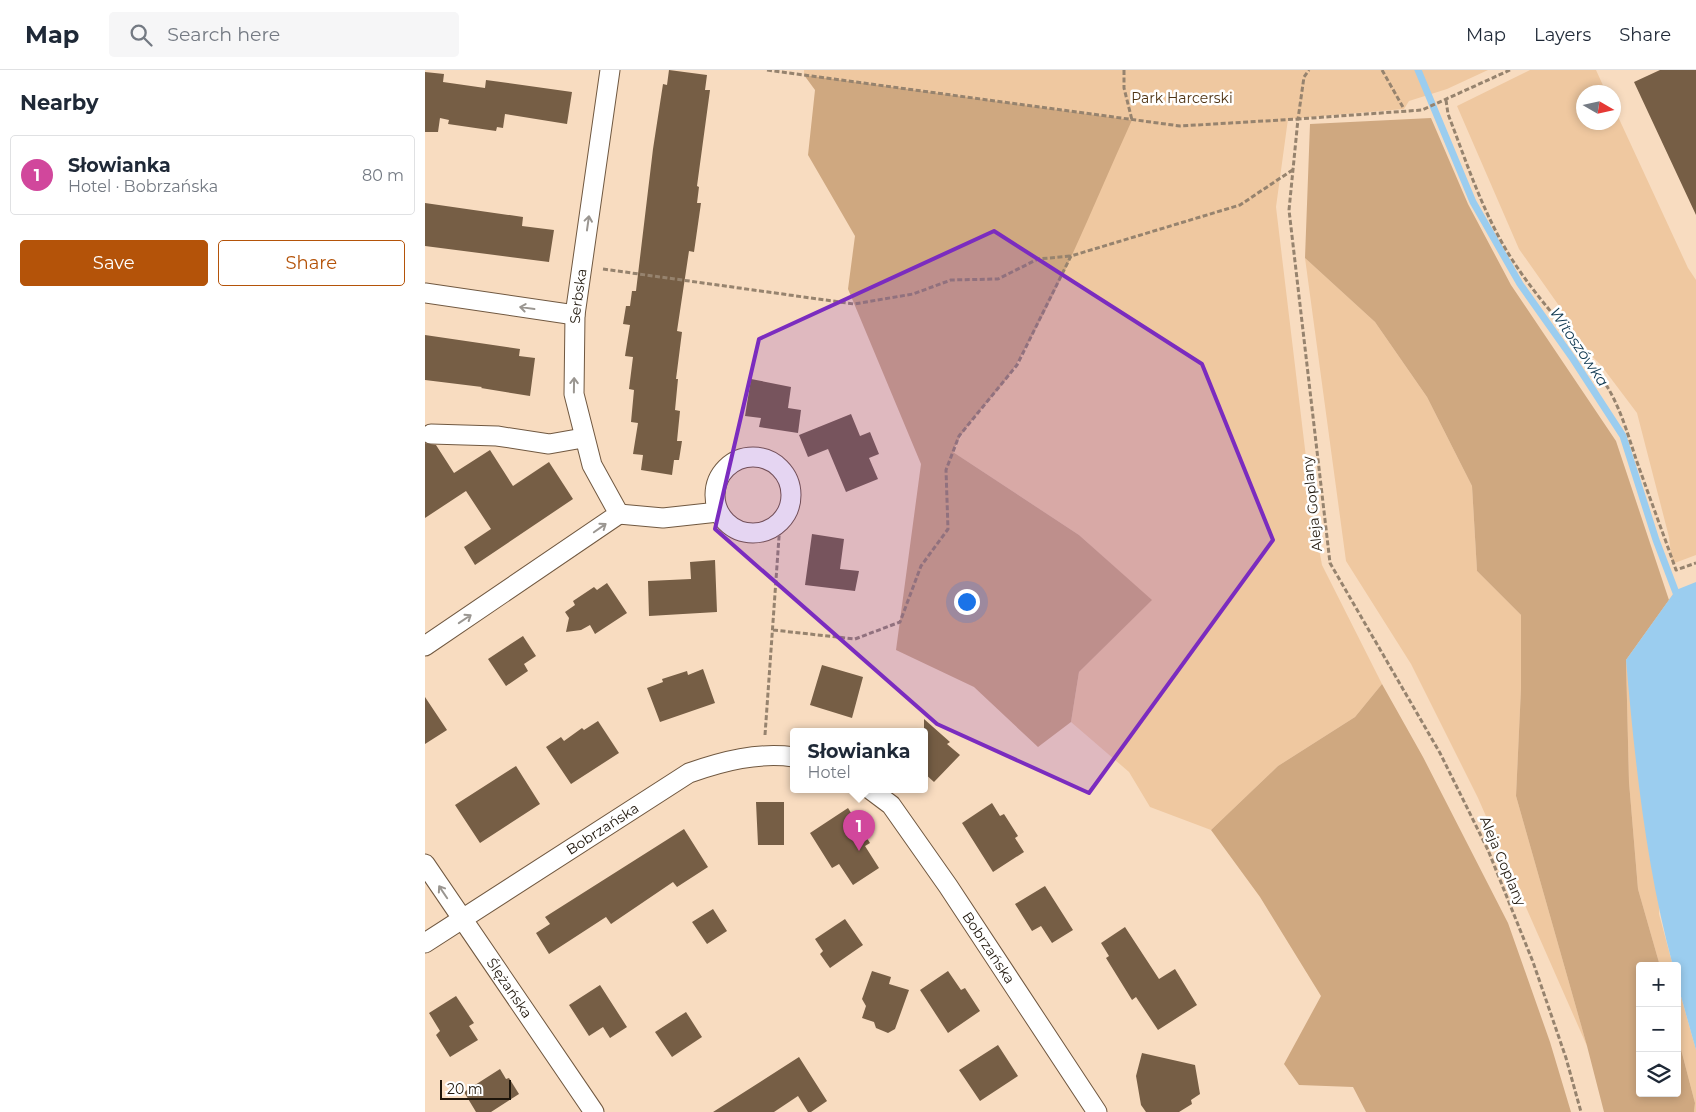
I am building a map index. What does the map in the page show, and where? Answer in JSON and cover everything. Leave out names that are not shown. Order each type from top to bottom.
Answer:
[{"type":"street","name":"Serbska","points":[[609,70],[575,315],[573,394],[583,438],[592,465],[619,514]]},
{"type":"street","points":[[425,293],[575,315]]},
{"type":"street","points":[[431,434],[497,436],[549,444],[583,438]]},
{"type":"street","points":[[752,456],[767,459],[780,468],[789,480],[791,496],[788,511],[780,523],[768,531],[754,534],[739,531],[727,523],[718,512],[715,497],[717,482],[725,468],[737,460],[752,456]]},
{"type":"street","points":[[425,646],[619,514],[663,518],[718,512]]},
{"type":"street","name":"Bobrzańska","points":[[425,943],[689,773],[724,760],[764,756],[790,757]]},
{"type":"street","name":"Bobrzańska","points":[[875,793],[891,805],[949,886],[1097,1112]]},
{"type":"street","name":"Ślężańska","points":[[425,864],[594,1112]]},
{"type":"path","points":[[767,70],[1180,126],[1422,110],[1510,70]]},
{"type":"path","points":[[803,75],[808,70]]},
{"type":"path","points":[[1124,70],[1124,88],[1132,120]]},
{"type":"path","name":"Aleja Goplany","points":[[1309,70],[1304,76],[1289,210],[1330,563],[1440,753],[1488,850],[1533,962],[1566,1058],[1581,1112]]},
{"type":"path","points":[[1382,70],[1404,110]]},
{"type":"path","points":[[1445,100],[1448,114],[1483,205],[1501,241],[1517,267],[1553,315],[1570,333],[1608,389],[1623,420],[1676,570],[1696,563]]},
{"type":"path","points":[[582,266],[853,304],[913,294],[951,280],[998,279],[1038,259],[1071,256],[1240,205],[1294,169]]},
{"type":"path","points":[[773,630],[855,639],[900,622],[921,566],[947,529],[946,470],[959,436],[1017,365],[1071,256]]},
{"type":"path","points":[[764,756],[780,523]]},
{"type":"highlighted area","points":[[994,231],[1202,364],[1273,540],[1089,793],[937,724],[715,529],[759,339]]},
{"type":"green space","name":"Park Harcerski","points":[[804,70],[1488,70],[1447,89],[1409,101],[1404,109],[1288,119],[1276,207],[1313,516],[1322,565],[1382,684],[1355,717],[1278,766],[1211,830],[1150,807],[1129,772],[1071,722],[1079,672],[1151,600],[1079,535],[953,452],[1131,120],[804,75]]},
{"type":"green space","points":[[1530,70],[1596,70],[1603,85],[1576,85],[1576,130],[1621,130],[1621,123],[1688,268],[1696,280],[1696,555],[1672,564],[1669,537],[1637,413],[1600,364],[1579,344],[1562,310],[1519,249],[1457,106]]},
{"type":"green space","points":[[1305,258],[1375,322],[1427,397],[1472,486],[1477,571],[1521,615],[1521,688],[1516,796],[1587,1046],[1478,798],[1411,664],[1346,561]]},
{"type":"green space","points":[[1676,590],[1659,914],[1672,962],[1659,962],[1638,889],[1629,782],[1626,660]]},
{"type":"green space","points":[[1681,996],[1696,1050],[1696,1112],[1694,1112],[1695,1103],[1681,1049]]},
{"type":"shaded area","points":[[804,75],[1132,120],[1063,274],[1033,334],[1010,375],[966,428],[953,452],[1079,535],[1152,600],[1079,672],[1071,722],[1038,747],[974,687],[896,650],[921,464],[848,289],[855,236],[808,155],[815,90]]},
{"type":"shaded area","points":[[1431,118],[1468,204],[1511,285],[1616,441],[1669,600],[1626,660],[1629,782],[1638,889],[1659,962],[1636,962],[1636,1097],[1681,1097],[1681,1049],[1695,1103],[1694,1112],[1604,1112],[1516,796],[1521,688],[1521,615],[1477,571],[1472,486],[1427,397],[1375,322],[1305,258],[1310,124]]},
{"type":"shaded area","points":[[1382,684],[1423,757],[1508,923],[1550,1042],[1571,1112],[1366,1112],[1353,1087],[1299,1085],[1284,1064],[1321,996],[1260,897],[1211,830],[1278,766],[1355,717]]},
{"type":"water","points":[[1696,582],[1696,1050],[1681,996],[1681,962],[1672,962],[1649,852],[1633,737],[1626,660],[1676,590]]},
{"type":"building","points":[[669,70],[707,75],[705,90],[710,90],[697,186],[699,187],[697,203],[701,203],[694,252],[689,251],[677,331],[682,332],[676,379],[678,379],[675,410],[680,411],[677,441],[682,441],[679,460],[674,460],[672,475],[641,470],[643,455],[633,454],[638,423],[631,422],[634,390],[629,389],[633,357],[625,356],[630,325],[623,324],[626,306],[630,306],[632,291],[636,291],[653,149],[663,84],[667,85]]},
{"type":"building","points":[[1660,70],[1696,70],[1696,215],[1634,82]]},
{"type":"building","points":[[425,72],[444,74],[443,82],[485,88],[486,80],[572,92],[567,124],[505,114],[503,128],[497,127],[496,131],[448,124],[449,120],[440,118],[438,132],[425,132]]},
{"type":"building","points":[[425,203],[523,217],[522,226],[554,230],[549,262],[425,246]]},
{"type":"building","points":[[425,335],[520,349],[519,356],[535,358],[530,396],[482,387],[425,380]]},
{"type":"building","points":[[751,379],[791,387],[788,408],[801,410],[798,433],[759,427],[761,418],[745,416]]},
{"type":"building","points":[[851,414],[860,436],[870,432],[879,454],[869,458],[878,479],[846,492],[828,449],[808,457],[799,435]]},
{"type":"building","points":[[425,443],[436,445],[454,473],[490,450],[513,486],[549,462],[573,499],[475,565],[464,547],[491,529],[466,491],[425,518]]},
{"type":"building","points":[[812,534],[844,539],[840,569],[859,571],[855,591],[805,585]]},
{"type":"building","points":[[715,560],[717,612],[649,616],[648,581],[691,579],[690,562]]},
{"type":"building","points":[[607,583],[627,613],[595,634],[590,625],[581,630],[566,632],[569,618],[565,612],[575,605],[573,601],[594,587],[597,590]]},
{"type":"building","points":[[523,636],[536,656],[524,664],[528,671],[506,686],[488,659]]},
{"type":"building","points":[[822,665],[863,677],[852,718],[810,705]]},
{"type":"building","points":[[703,669],[715,703],[660,722],[647,688],[663,682],[662,679],[687,671],[688,675]]},
{"type":"building","points":[[425,697],[447,730],[425,744]]},
{"type":"building","points":[[924,719],[950,742],[947,744],[960,755],[934,782],[928,777],[928,728],[924,728]]},
{"type":"building","points":[[598,721],[619,753],[571,784],[546,747],[561,737],[564,741],[582,728],[584,730]]},
{"type":"building","points":[[516,766],[540,804],[480,843],[455,805]]},
{"type":"building","points":[[756,802],[784,802],[784,845],[758,845]]},
{"type":"building","points":[[992,803],[1000,816],[1004,814],[1018,836],[1015,838],[1024,852],[993,872],[962,823]]},
{"type":"building","points":[[848,808],[870,843],[865,846],[879,868],[853,885],[839,864],[832,868],[810,833]]},
{"type":"building","points":[[684,829],[708,867],[677,887],[673,882],[611,924],[606,917],[549,954],[536,933],[550,924],[545,917]]},
{"type":"building","points":[[1045,886],[1073,930],[1052,943],[1041,926],[1032,931],[1015,904]]},
{"type":"building","points":[[713,909],[727,931],[707,944],[692,922]]},
{"type":"building","points":[[845,919],[863,945],[830,968],[820,954],[823,951],[815,939]]},
{"type":"building","points":[[1125,927],[1159,979],[1175,969],[1197,1005],[1158,1030],[1136,997],[1132,1000],[1106,958],[1109,956],[1101,943]]},
{"type":"building","points":[[872,971],[891,977],[889,984],[909,990],[895,1029],[888,1033],[876,1028],[874,1022],[862,1018],[866,1006],[862,999]]},
{"type":"building","points":[[948,971],[961,990],[965,988],[980,1011],[948,1033],[920,990]]},
{"type":"building","points":[[600,985],[627,1027],[610,1038],[603,1027],[589,1036],[569,1005]]},
{"type":"building","points":[[456,996],[474,1023],[469,1026],[478,1040],[450,1057],[436,1035],[440,1031],[429,1013]]},
{"type":"building","points":[[686,1012],[702,1037],[672,1057],[655,1032]]},
{"type":"building","points":[[998,1045],[1018,1076],[980,1101],[959,1070]]},
{"type":"building","points":[[1142,1053],[1195,1065],[1200,1094],[1191,1100],[1192,1104],[1179,1112],[1146,1112],[1141,1105],[1136,1076]]},
{"type":"building","points":[[799,1057],[827,1101],[811,1112],[808,1112],[798,1096],[774,1112],[713,1112]]},
{"type":"building","points":[[500,1069],[506,1079],[509,1078],[519,1094],[491,1112],[476,1112],[464,1092]]},
{"type":"waterway","name":"Witoszówka","points":[[1418,70],[1473,202],[1520,284],[1573,359],[1623,436],[1656,540],[1678,598]]},
{"type":"place","name":"Słowianka","points":[[859,851]]}]
